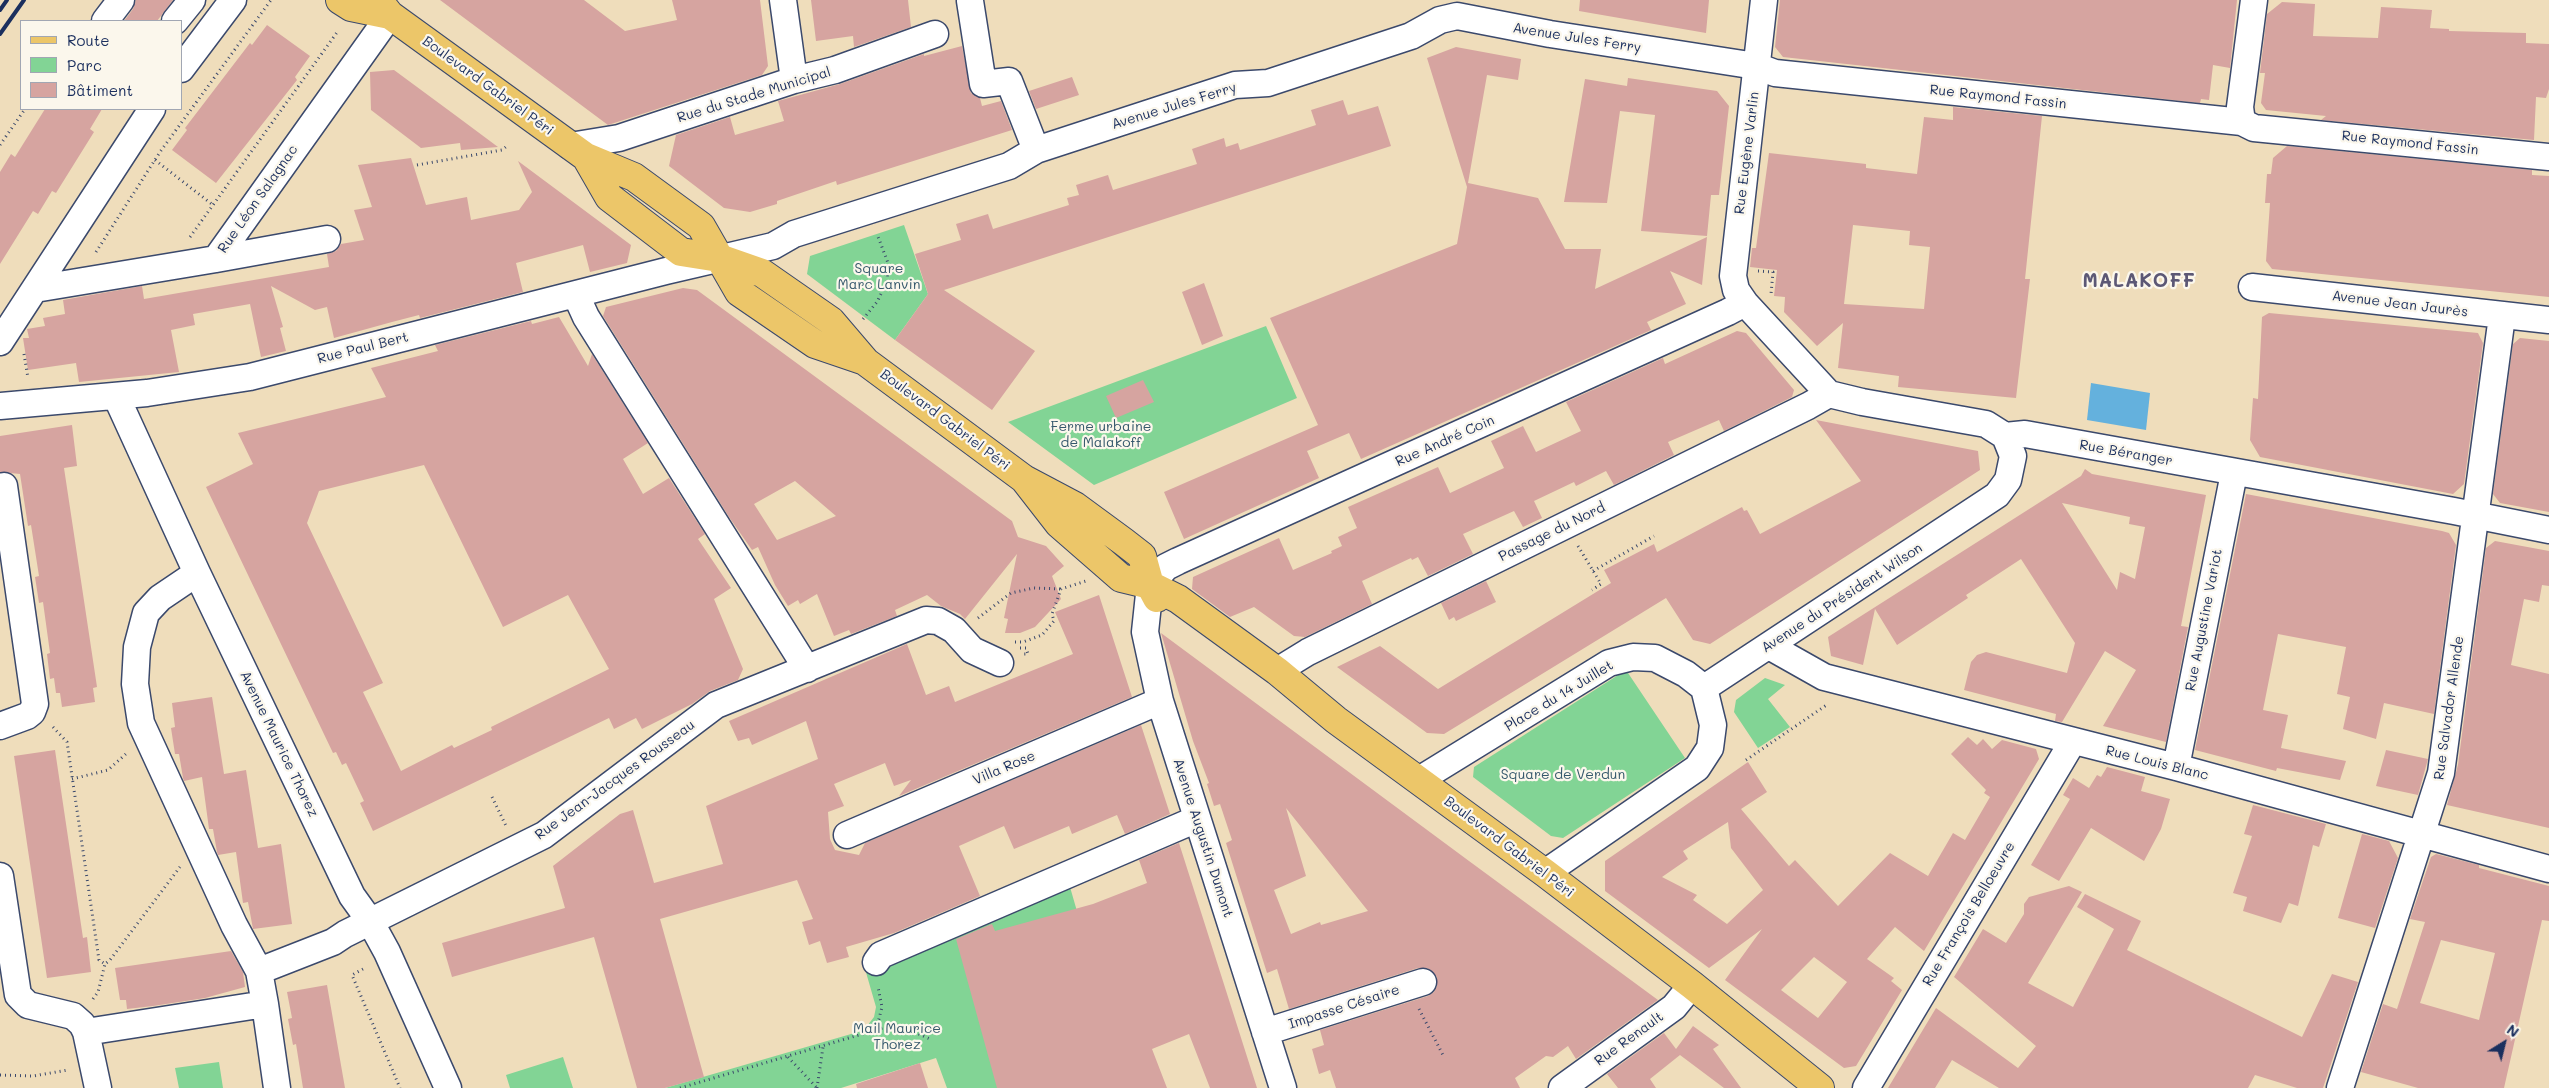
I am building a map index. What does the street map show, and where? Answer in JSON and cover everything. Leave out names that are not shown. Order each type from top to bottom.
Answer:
[{"type":"main road","name":"Boulevard Gabriel Péri","points":[[340,0],[351,7],[384,7],[578,152],[634,177],[701,226],[719,258],[762,273],[773,280],[831,322],[866,362],[1024,479],[1075,506],[1142,556],[1150,585],[1166,613],[1193,634],[1271,681],[1307,697]]},
{"type":"main road","name":"Boulevard Gabriel Péri","points":[[1150,585],[1178,599],[1277,670],[1307,697],[1545,873],[1692,985],[1820,1088]]},
{"type":"street","points":[[106,20],[121,0]]},
{"type":"street","points":[[177,20],[192,0]]},
{"type":"street","points":[[783,0],[794,80]]},
{"type":"street","name":"Rue Eugène Varlin","points":[[1744,303],[1736,290],[1732,276],[1764,0]]},
{"type":"street","points":[[2242,122],[2240,107],[2254,0]]},
{"type":"street","points":[[970,1],[982,84],[1009,81],[1036,150]]},
{"type":"street","name":"Rue Léon Salagnac","points":[[35,289],[216,259],[384,7]]},
{"type":"street","points":[[182,68],[226,8]]},
{"type":"street","name":"Avenue Jules Ferry","points":[[719,258],[773,246],[794,234],[1009,166],[1036,150],[1235,85],[1268,83],[1411,36],[1440,20],[1457,16],[1550,34],[1756,66]]},
{"type":"street","name":"Rue du Stade Municipal","points":[[578,152],[794,80],[836,70],[935,34]]},
{"type":"street","name":"Rue Raymond Fassin","points":[[1756,66],[1775,73],[2242,122],[2254,128],[2549,157]]},
{"type":"street","points":[[0,342],[151,110]]},
{"type":"street","points":[[216,259],[328,239]]},
{"type":"street","name":"Rue Paul Bert","points":[[0,406],[116,396],[250,377],[719,258]]},
{"type":"street","name":"Avenue Jean Jaurès","points":[[2252,287],[2549,320]]},
{"type":"street","points":[[576,295],[586,317],[807,669]]},
{"type":"street","points":[[1744,303],[1828,394],[1862,402],[1986,424],[2005,436]]},
{"type":"street","name":"Rue André Coin","points":[[1150,585],[1166,567],[1172,564],[1728,312],[1744,303]]},
{"type":"street","name":"Rue Salvador Allende","points":[[2340,1088],[2441,774],[2502,316]]},
{"type":"street","name":"Passage du Nord","points":[[1277,670],[1308,652],[1808,406],[1828,394]]},
{"type":"street","name":"Avenue Maurice Thorez","points":[[116,396],[197,573],[352,896],[370,921],[387,952],[448,1088]]},
{"type":"street","name":"Rue Béranger","points":[[2005,436],[2025,434],[2454,511],[2476,517],[2549,530]]},
{"type":"street","name":"Avenue du Président Wilson","points":[[1704,688],[1997,495],[2008,480],[2013,456],[2005,436]]},
{"type":"street","name":"Rue Augustine Variot","points":[[2176,767],[2234,473]]},
{"type":"street","points":[[0,487],[4,486],[35,704],[32,712],[27,716],[0,726]]},
{"type":"street","points":[[197,573],[160,598],[146,613],[137,647],[135,684],[141,723],[234,925],[259,971],[277,1088]]},
{"type":"street","name":"Avenue Augustin Dumont","points":[[1150,585],[1145,632],[1160,701],[1283,1088]]},
{"type":"street","name":"Rue Jean-Jacques Rousseau","points":[[259,971],[333,942],[370,921],[544,835],[716,704],[926,620],[938,621],[954,630],[972,650],[1013,652]]},
{"type":"street","name":"Rue Louis Blanc","points":[[1770,646],[1824,677],[2176,767],[2423,834],[2437,840],[2549,869]]},
{"type":"street","name":"Place du 14 Juillet","points":[[1419,780],[1608,664],[1633,657],[1655,658],[1686,674],[1704,688]]},
{"type":"street","points":[[1545,873],[1697,768],[1710,748],[1713,725],[1704,688]]},
{"type":"street","name":"Villa Rose","points":[[847,835],[1160,701]]},
{"type":"street","name":"Rue François Belloeuvre","points":[[1866,1088],[2073,741]]},
{"type":"street","points":[[876,962],[881,955],[1197,820]]},
{"type":"street","points":[[0,876],[18,995],[28,1005],[72,1016],[82,1024],[86,1032],[98,1088]]},
{"type":"street","name":"Impasse Césaire","points":[[1265,1032],[1415,985]]},
{"type":"street","name":"Rue Renault","points":[[1562,1088],[1674,1007],[1692,985]]},
{"type":"street","points":[[86,1032],[265,1004]]},
{"type":"path","points":[[91,259],[155,160],[271,0]]},
{"type":"path","points":[[186,242],[339,29]]},
{"type":"path","points":[[0,145],[24,110]]},
{"type":"path","points":[[416,165],[502,150],[507,146]]},
{"type":"path","points":[[155,160],[213,205]]},
{"type":"path","points":[[862,322],[877,302],[887,282],[888,263],[875,230]]},
{"type":"path","points":[[1756,270],[1773,272],[1771,296]]},
{"type":"path","points":[[1593,571],[1654,536]]},
{"type":"path","points":[[1578,546],[1601,584],[1592,590]]},
{"type":"path","points":[[978,619],[1011,593],[1034,588],[1061,589],[1094,578]]},
{"type":"path","points":[[1013,652],[1023,642],[1042,635],[1054,621],[1052,614],[1061,589]]},
{"type":"path","points":[[1746,760],[1834,700]]},
{"type":"path","points":[[49,724],[67,742],[99,960],[105,964]]},
{"type":"path","points":[[72,779],[108,770],[146,735]]},
{"type":"path","points":[[492,797],[504,822]]},
{"type":"path","points":[[88,1005],[98,992],[105,964],[197,845]]},
{"type":"path","points":[[869,1032],[879,1019],[882,1007],[875,976],[876,962]]},
{"type":"path","points":[[363,969],[352,975],[400,1088]]},
{"type":"path","points":[[1415,985],[1443,1055]]},
{"type":"path","points":[[680,1088],[896,1024],[930,1039]]},
{"type":"path","points":[[817,1088],[823,1046]]},
{"type":"path","points":[[788,1057],[817,1088]]},
{"type":"path","points":[[0,1075],[33,1076],[71,1070]]},
{"type":"green space","name":"Square Marc Lanvin","points":[[904,225],[928,294],[895,340],[807,274],[810,256]]},
{"type":"green space","name":"Ferme urbaine de Malakoff","points":[[1266,326],[1297,398],[1094,485],[1008,422]]},
{"type":"green space","name":"Square de Verdun","points":[[1626,670],[1685,758],[1563,838],[1551,836],[1473,777],[1474,767]]},
{"type":"green space","points":[[1765,678],[1785,685],[1768,699],[1790,727],[1758,748],[1734,712],[1736,700]]},
{"type":"green space","name":"Mail Maurice Thorez","points":[[1070,887],[1128,1088],[947,1088],[936,1058],[841,1088],[665,1088],[858,1032],[867,1026],[874,1017],[876,1007],[863,962],[876,962]]},
{"type":"green space","points":[[563,1057],[573,1088],[510,1088],[506,1075]]},
{"type":"green space","points":[[219,1062],[223,1088],[179,1088],[175,1068]]},
{"type":"water","points":[[2091,383],[2150,393],[2146,430],[2087,420]]},
{"type":"building","points":[[136,0],[173,0],[158,20],[125,20],[133,9]]},
{"type":"building","points":[[440,0],[584,0],[625,31],[677,20],[672,0],[760,0],[768,66],[762,75],[608,125]]},
{"type":"building","points":[[811,0],[908,0],[911,27],[854,47],[853,36],[816,41]]},
{"type":"building","points":[[1580,0],[1709,0],[1706,33],[1579,11]]},
{"type":"building","points":[[1780,0],[2237,0],[2230,68],[2213,65],[2209,100],[2201,99],[2200,103],[1783,57],[1775,47]]},
{"type":"building","points":[[2282,2],[2315,4],[2313,36],[2378,38],[2381,7],[2432,10],[2430,28],[2449,29],[2449,31],[2526,33],[2526,43],[2549,44],[2549,89],[2546,98],[2536,97],[2534,140],[2321,120],[2326,116],[2266,110],[2261,103],[2265,73],[2260,73],[2267,14]]},
{"type":"building","points":[[267,25],[310,56],[295,77],[297,80],[216,183],[172,150],[187,130],[185,128],[250,43],[252,45]]},
{"type":"building","points":[[962,46],[971,93],[980,98],[982,106],[1001,101],[1012,130],[837,185],[836,181],[777,201],[777,204],[750,212],[724,208],[669,166],[676,135],[730,117],[735,135],[784,121],[778,101],[840,84],[924,54],[924,56]]},
{"type":"building","points":[[1456,47],[1521,59],[1518,80],[1487,75],[1468,183],[1538,198],[1565,249],[1601,249],[1595,289],[1707,237],[1702,285],[1670,271],[1686,304],[1647,322],[1651,330],[1361,459],[1349,433],[1307,451],[1319,478],[1184,539],[1164,492],[1318,425],[1270,318],[1457,244],[1467,187],[1427,58]]},
{"type":"building","points":[[394,70],[498,147],[461,150],[460,143],[421,148],[371,110],[370,72]]},
{"type":"building","points":[[1072,77],[1079,95],[1036,109],[1029,91]]},
{"type":"building","points":[[1628,78],[1717,91],[1729,106],[1719,195],[1711,195],[1707,236],[1641,231],[1655,115],[1620,111],[1607,203],[1564,202],[1585,79],[1627,86]]},
{"type":"building","points":[[1343,100],[1348,115],[1378,106],[1391,146],[944,290],[1035,351],[992,410],[895,340],[928,294],[915,254],[961,240],[956,224],[988,214],[993,229],[1069,205],[1067,198],[1079,195],[1076,185],[1108,175],[1113,190],[1197,164],[1192,149],[1224,138],[1226,147],[1238,143],[1240,150],[1316,125],[1311,110]]},
{"type":"building","points":[[1953,107],[2042,116],[2025,279],[2030,279],[2016,398],[1898,387],[1899,376],[1838,368],[1843,323],[1817,346],[1784,312],[1785,297],[1774,296],[1777,270],[1750,267],[1752,248],[1756,248],[1769,153],[1866,164],[1866,168],[1917,174],[1924,117],[1953,120]],"holes":[[[1853,225],[1910,231],[1909,245],[1930,247],[1924,309],[1844,304]]]},
{"type":"building","points":[[44,110],[101,110],[90,129],[94,132],[56,193],[52,191],[38,214],[33,211],[0,264],[0,172],[11,154],[15,157]]},
{"type":"building","points":[[2287,146],[2532,170],[2532,175],[2549,176],[2549,297],[2272,269],[2266,261],[2270,203],[2265,203],[2267,174],[2271,174],[2273,158]]},
{"type":"building","points":[[411,158],[426,205],[467,197],[471,220],[519,210],[532,192],[518,161],[631,245],[627,263],[590,272],[583,245],[516,263],[523,292],[420,318],[419,315],[334,338],[327,307],[315,310],[271,286],[283,327],[280,328],[286,351],[261,357],[250,304],[193,314],[195,325],[171,330],[179,372],[79,382],[76,363],[28,370],[23,338],[29,338],[27,329],[45,326],[43,318],[65,314],[63,300],[142,286],[144,299],[329,267],[327,254],[336,251],[341,244],[364,240],[354,210],[372,207],[358,165]]},
{"type":"building","points":[[1204,283],[1223,336],[1202,345],[1182,292]]},
{"type":"building","points":[[683,288],[697,290],[1012,521],[1018,537],[1046,546],[1064,566],[1052,576],[1061,599],[1035,627],[1020,633],[1005,633],[1008,619],[1004,618],[1017,554],[965,619],[960,614],[941,606],[927,595],[895,610],[897,616],[851,634],[849,630],[834,636],[817,594],[800,604],[798,600],[788,606],[775,585],[758,547],[752,550],[729,517],[603,316],[606,307]],"holes":[[[795,481],[836,516],[777,540],[754,504]]]},
{"type":"building","points":[[2269,313],[2478,333],[2483,343],[2464,484],[2453,494],[2260,457],[2250,440],[2253,398],[2258,399],[2262,317]]},
{"type":"building","points":[[559,317],[588,366],[592,354],[648,443],[623,459],[643,494],[669,478],[705,534],[698,539],[731,588],[714,599],[743,669],[738,680],[710,691],[692,704],[642,729],[636,718],[614,729],[609,718],[373,831],[360,803],[364,801],[346,763],[342,765],[336,752],[333,753],[206,487],[253,464],[238,433],[386,397],[371,368],[438,351],[435,345],[531,321],[532,324]],"holes":[[[424,465],[503,627],[568,595],[609,669],[491,727],[492,730],[454,748],[452,745],[401,771],[363,692],[383,683],[307,523],[319,491]]]},
{"type":"building","points":[[1737,331],[1746,333],[1794,390],[1792,397],[1724,431],[1719,420],[1668,442],[1674,455],[1614,485],[1606,471],[1576,486],[1574,482],[1534,501],[1542,518],[1523,527],[1514,511],[1463,534],[1473,554],[1428,576],[1418,557],[1412,560],[1411,558],[1362,581],[1372,604],[1305,637],[1294,636],[1254,607],[1230,617],[1192,589],[1193,577],[1279,538],[1293,570],[1332,553],[1331,551],[1342,546],[1338,537],[1357,528],[1348,507],[1438,467],[1450,493],[1504,468],[1491,441],[1523,426],[1536,452],[1581,431],[1566,402],[1663,358],[1665,364]]},
{"type":"building","points":[[2520,338],[2549,341],[2549,512],[2500,503],[2493,494],[2513,344]]},
{"type":"building","points":[[1143,380],[1154,402],[1116,418],[1106,396]]},
{"type":"building","points":[[1816,420],[1978,451],[1980,470],[1710,644],[1693,640],[1666,598],[1444,734],[1427,733],[1337,667],[1380,646],[1438,689],[1611,583],[1604,570],[1654,544],[1657,552],[1742,507],[1744,511],[1747,510],[1760,534],[1861,481]]},
{"type":"building","points":[[72,425],[77,466],[64,468],[97,687],[93,688],[95,702],[62,707],[60,693],[56,693],[54,678],[50,679],[47,654],[50,653],[43,602],[39,603],[35,577],[39,576],[31,525],[28,526],[20,474],[0,472],[0,436]]},
{"type":"building","points":[[2085,469],[2092,474],[2206,495],[2181,626],[2188,627],[2166,742],[2103,726],[2136,670],[2105,651],[2062,722],[2055,721],[2056,714],[1964,690],[1971,662],[1977,655],[1986,652],[2067,673],[2075,643],[2021,559],[1966,595],[1968,598],[1897,645],[1875,609],[1863,665],[1831,656],[1828,637],[2081,476]],"holes":[[[2062,503],[2130,517],[2129,524],[2145,527],[2135,579],[2120,572],[2117,590]]]},
{"type":"building","points":[[2246,494],[2442,531],[2449,533],[2456,545],[2434,714],[2384,703],[2376,739],[2343,729],[2350,697],[2337,694],[2346,647],[2278,634],[2263,710],[2288,715],[2281,748],[2346,761],[2340,780],[2277,768],[2276,771],[2195,750]]},
{"type":"building","points":[[2495,541],[2549,551],[2549,586],[2542,585],[2539,602],[2524,599],[2511,665],[2549,674],[2549,828],[2447,805],[2458,765],[2486,548]]},
{"type":"building","points":[[1486,581],[1496,602],[1456,621],[1454,617],[1449,620],[1441,603]]},
{"type":"building","points":[[1099,595],[1132,697],[899,796],[911,780],[894,786],[885,763],[834,784],[844,806],[828,812],[830,839],[835,850],[859,855],[865,843],[1141,725],[1170,814],[1125,834],[1117,815],[1072,834],[1069,826],[1014,849],[1004,826],[959,846],[980,896],[894,933],[846,947],[849,957],[827,963],[820,941],[809,945],[802,922],[813,919],[797,880],[660,919],[704,1077],[665,1088],[637,1088],[594,937],[452,977],[442,943],[565,908],[553,866],[620,814],[633,810],[654,883],[723,864],[706,806],[818,759],[806,721],[752,745],[749,738],[738,741],[729,721],[907,644],[926,695],[949,686],[955,702],[1073,654],[1055,612]]},
{"type":"building","points":[[1161,633],[1658,1000],[1576,1059],[1568,1046],[1553,1057],[1546,1056],[1515,1078],[1520,1088],[1336,1088],[1330,1070],[1319,1074],[1312,1049],[1324,1045],[1320,1030],[1428,996],[1434,992],[1437,986],[1437,977],[1427,968],[1418,968],[1289,1009],[1277,969],[1267,973],[1226,843],[1232,840],[1220,804],[1214,806],[1207,784],[1209,783],[1193,741]],"holes":[[[1286,808],[1368,911],[1321,925],[1320,922],[1291,934],[1274,890],[1306,876]]]},
{"type":"building","points":[[212,697],[224,774],[246,770],[258,848],[281,844],[292,924],[253,929],[248,902],[243,903],[236,852],[218,855],[213,829],[209,829],[202,777],[184,781],[179,754],[175,754],[171,728],[175,727],[172,703]]},
{"type":"building","points":[[1968,737],[1977,745],[1983,739],[1992,749],[2002,740],[2036,749],[2039,759],[1924,951],[1895,927],[1867,959],[1894,978],[1891,981],[1902,990],[1856,1066],[1844,1068],[1725,980],[1762,929],[1709,968],[1605,891],[1605,861],[1748,762],[1767,792],[1741,809],[1789,866],[1795,860],[1838,906],[1890,853],[1928,876],[1953,833],[1965,840],[1990,797],[1984,793],[1986,790],[1951,754]],"holes":[[[1728,822],[1731,848],[1763,890],[1727,924],[1693,900],[1697,895],[1662,877],[1688,859],[1683,851]],[[1814,957],[1847,982],[1818,1018],[1781,990]]]},
{"type":"building","points":[[55,750],[83,938],[87,937],[91,972],[47,978],[14,756]]},
{"type":"building","points":[[2386,750],[2428,759],[2418,795],[2376,786]]},
{"type":"building","points":[[2107,767],[2145,777],[2141,791],[2170,799],[2161,829],[2144,861],[2091,828],[2059,881],[2031,865],[2070,799],[2063,795],[2073,778],[2089,788],[2097,775],[2101,777]]},
{"type":"building","points":[[2253,805],[2326,824],[2319,847],[2313,845],[2298,906],[2289,903],[2281,923],[2243,911],[2247,897],[2233,893],[2252,836],[2244,834]]},
{"type":"building","points":[[2362,834],[2389,841],[2398,858],[2375,928],[2338,918]]},
{"type":"building","points":[[1179,843],[1257,1088],[1210,1088],[1189,1034],[1152,1049],[1167,1088],[997,1088],[956,939],[992,924],[995,931],[1093,904],[1147,883],[1139,860]]},
{"type":"building","points":[[2436,854],[2479,865],[2479,868],[2549,886],[2549,921],[2542,920],[2504,1088],[2418,1088],[2361,1072],[2383,1004],[2397,1009],[2425,922],[2410,919],[2431,857]],"holes":[[[2441,940],[2495,953],[2479,1020],[2420,1003]]]},
{"type":"building","points":[[2069,886],[2082,892],[2028,983],[2073,1007],[2114,929],[2077,907],[2085,894],[2141,921],[2127,950],[2302,1037],[2332,974],[2358,982],[2323,1088],[2297,1088],[2255,1075],[2248,1088],[1999,1088],[1952,1060],[1935,1088],[1888,1088],[1936,1008],[2018,1068],[2036,1046],[1954,977],[1983,929],[2006,943],[2024,914],[2024,904],[2029,897]]},
{"type":"building","points":[[231,951],[243,972],[245,987],[205,998],[127,1009],[126,1000],[120,1000],[115,968]]},
{"type":"building","points":[[327,985],[345,1088],[303,1088],[296,1044],[293,1045],[288,1019],[292,1018],[287,992]]},
{"type":"building","points":[[1693,1026],[1719,1045],[1713,1049],[1741,1088],[1724,1088],[1680,1055],[1650,1079],[1656,1088],[1618,1088],[1607,1074],[1664,1033],[1676,1049]]},
{"type":"building","points":[[920,1063],[928,1088],[857,1088],[856,1084]]},
{"type":"railway","points":[[0,10],[7,0]]},
{"type":"railway","points":[[0,34],[24,0]]},
{"type":"district","name":"MALAKOFF","points":[[2139,281]]}]
